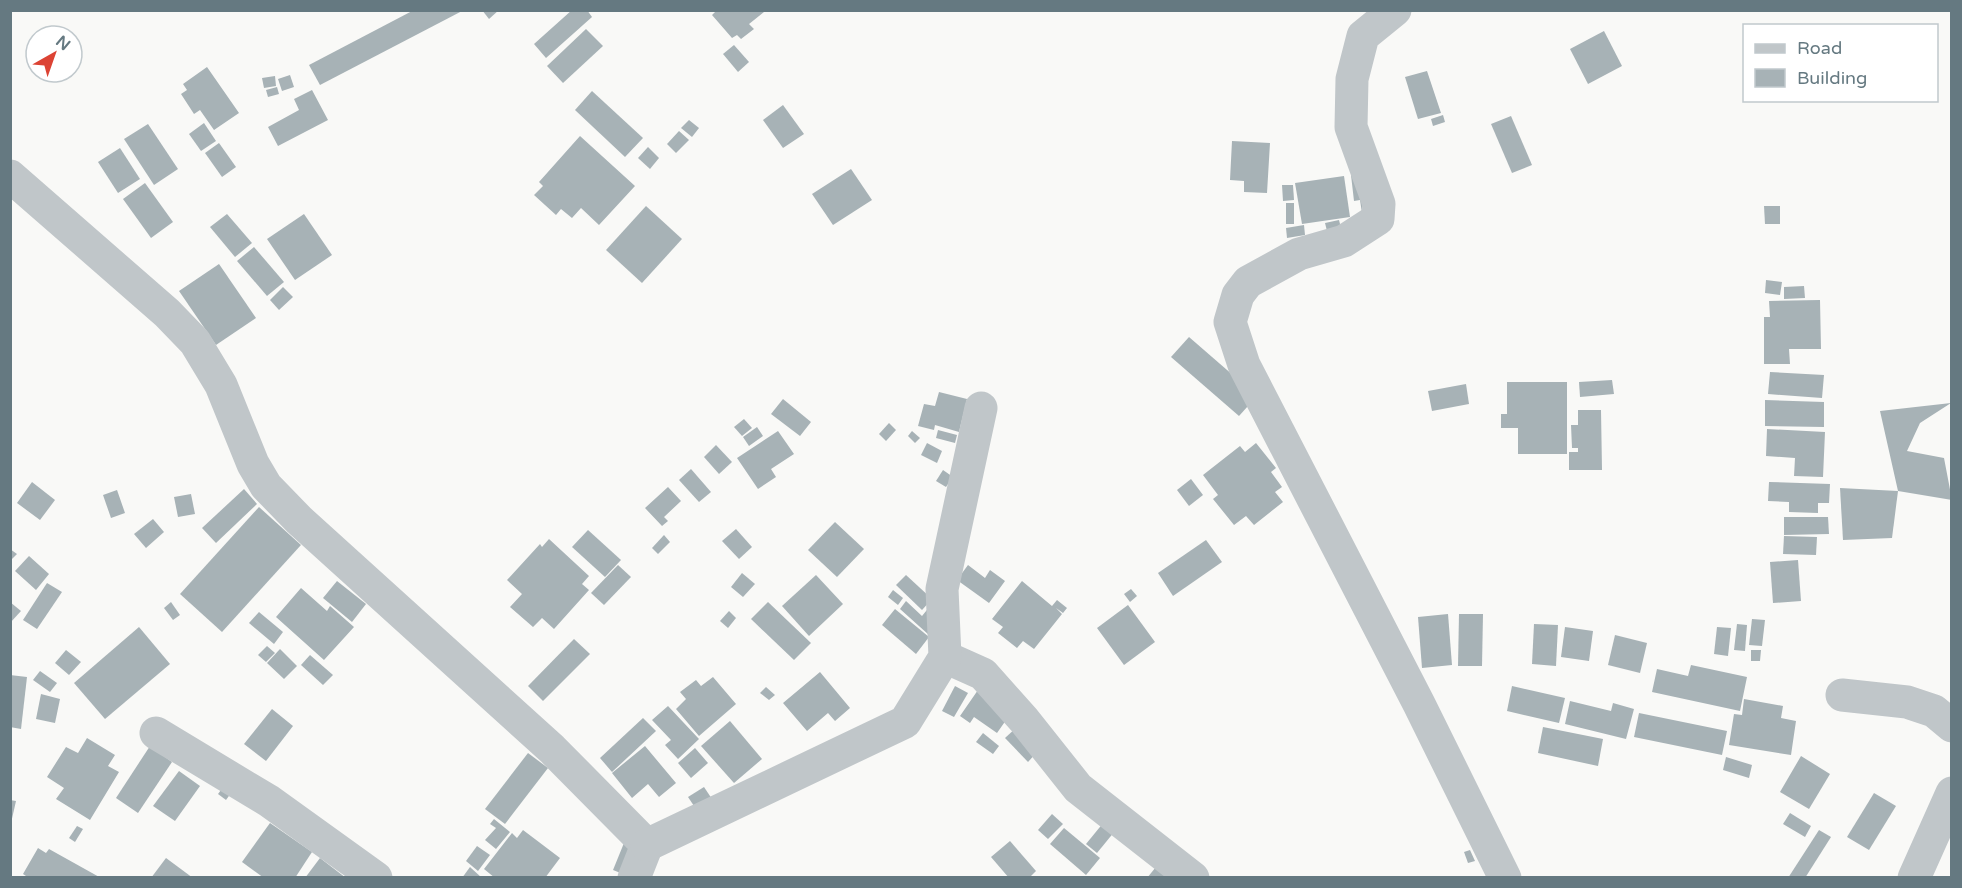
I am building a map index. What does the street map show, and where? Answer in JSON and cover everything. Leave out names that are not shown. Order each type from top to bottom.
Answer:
[{"type":"street","points":[[1395,10],[1363,36],[1352,79],[1351,127],[1379,204],[1378,219],[1344,241],[1299,254],[1248,282],[1238,295],[1230,322],[1244,365],[1419,704],[1505,878]]},
{"type":"street","points":[[10,176],[167,313],[195,342],[221,385],[253,464],[266,486],[299,520],[552,749],[647,845]]},
{"type":"street","points":[[634,878],[647,845],[905,722],[945,657],[942,589],[981,408]]},
{"type":"street","points":[[945,657],[983,674],[1024,720],[1078,788],[1193,878]]},
{"type":"street","points":[[1842,695],[1907,702],[1934,711],[1952,726]]},
{"type":"street","points":[[156,733],[269,801],[375,878]]},
{"type":"street","points":[[1914,878],[1952,793]]},
{"type":"building","points":[[414,10],[464,10],[320,85],[309,65]]},
{"type":"building","points":[[482,10],[499,10],[489,19]]},
{"type":"building","points":[[572,10],[587,10],[592,17],[546,58],[534,44]]},
{"type":"building","points":[[717,10],[762,10],[764,12],[749,24],[754,29],[741,39],[737,35],[732,38],[712,15]]},
{"type":"building","points":[[586,29],[603,46],[563,83],[547,66]]},
{"type":"building","points":[[1604,31],[1622,66],[1588,84],[1570,49]]},
{"type":"building","points":[[734,45],[749,62],[738,72],[723,54]]},
{"type":"building","points":[[207,67],[239,113],[214,130],[200,110],[194,114],[181,94],[187,90],[183,84]]},
{"type":"building","points":[[1427,71],[1441,113],[1418,119],[1405,77]]},
{"type":"building","points":[[290,75],[294,87],[282,91],[278,79]]},
{"type":"building","points":[[275,76],[276,86],[264,88],[262,78]]},
{"type":"building","points":[[277,87],[279,94],[268,97],[266,90]]},
{"type":"building","points":[[312,90],[328,120],[278,146],[268,127],[299,110],[294,99]]},
{"type":"building","points":[[592,91],[643,138],[625,157],[575,110]]},
{"type":"building","points":[[783,105],[804,134],[783,148],[763,120]]},
{"type":"building","points":[[1443,115],[1445,122],[1433,126],[1431,119]]},
{"type":"building","points":[[1511,116],[1532,165],[1512,173],[1491,124]]},
{"type":"building","points":[[689,120],[699,128],[692,137],[681,128]]},
{"type":"building","points":[[204,123],[216,141],[201,151],[189,134]]},
{"type":"building","points":[[148,124],[178,169],[154,185],[124,139]]},
{"type":"building","points":[[679,131],[689,140],[676,153],[667,144]]},
{"type":"building","points":[[580,136],[635,186],[599,225],[581,208],[572,218],[561,209],[556,215],[534,195],[543,186],[539,182]]},
{"type":"building","points":[[1232,141],[1270,143],[1267,193],[1244,192],[1244,181],[1230,180]]},
{"type":"building","points":[[219,143],[236,167],[222,177],[205,153]]},
{"type":"building","points":[[648,147],[659,158],[650,169],[638,158]]},
{"type":"building","points":[[120,148],[140,179],[118,193],[98,162]]},
{"type":"building","points":[[851,169],[872,200],[833,225],[812,194]]},
{"type":"building","points":[[1366,173],[1362,213],[1360,200],[1354,201],[1351,175]]},
{"type":"building","points":[[1344,176],[1350,217],[1302,224],[1295,183]]},
{"type":"building","points":[[145,183],[173,222],[151,238],[123,199]]},
{"type":"building","points":[[1282,185],[1293,185],[1294,200],[1283,201]]},
{"type":"building","points":[[1286,203],[1294,203],[1294,224],[1286,224]]},
{"type":"building","points":[[646,206],[682,239],[642,283],[606,250]]},
{"type":"building","points":[[1764,206],[1780,206],[1780,224],[1765,224]]},
{"type":"building","points":[[227,214],[252,243],[235,257],[210,227]]},
{"type":"building","points":[[304,214],[332,255],[295,280],[267,239]]},
{"type":"building","points":[[1339,220],[1341,228],[1327,231],[1325,223]]},
{"type":"building","points":[[1304,225],[1305,235],[1287,238],[1286,228]]},
{"type":"building","points":[[254,247],[284,282],[267,296],[237,261]]},
{"type":"building","points":[[219,264],[256,318],[216,345],[179,291]]},
{"type":"building","points":[[1766,280],[1782,282],[1780,295],[1765,293]]},
{"type":"building","points":[[1804,286],[1805,298],[1784,299],[1784,287]]},
{"type":"building","points":[[283,287],[293,297],[279,310],[270,300]]},
{"type":"building","points":[[1820,300],[1821,349],[1789,349],[1790,364],[1764,364],[1764,317],[1770,317],[1769,301]]},
{"type":"building","points":[[1189,337],[1257,396],[1239,416],[1171,357]]},
{"type":"building","points":[[1770,372],[1824,375],[1822,398],[1768,394]]},
{"type":"building","points":[[1612,380],[1614,394],[1580,397],[1579,382]]},
{"type":"building","points":[[1507,382],[1567,382],[1567,454],[1518,454],[1518,428],[1501,428],[1501,414],[1507,414]]},
{"type":"building","points":[[1466,384],[1469,404],[1432,411],[1428,391]]},
{"type":"building","points":[[939,392],[967,399],[959,432],[935,425],[934,430],[918,426],[924,404],[935,406]]},
{"type":"building","points":[[783,399],[811,422],[800,436],[771,414]]},
{"type":"building","points":[[1765,400],[1824,402],[1824,427],[1765,426]]},
{"type":"building","points":[[1951,403],[1920,423],[1907,451],[1944,458],[1952,500],[1898,491],[1880,411]]},
{"type":"building","points":[[1578,410],[1601,410],[1602,470],[1569,470],[1569,452],[1578,452],[1578,448],[1572,448],[1571,425],[1578,425]]},
{"type":"building","points":[[744,419],[752,428],[742,436],[734,427]]},
{"type":"building","points":[[889,423],[896,430],[886,441],[879,434]]},
{"type":"building","points":[[757,427],[763,436],[749,446],[743,437]]},
{"type":"building","points":[[1767,429],[1825,432],[1823,477],[1794,476],[1795,458],[1766,456]]},
{"type":"building","points":[[938,430],[957,435],[955,443],[936,438]]},
{"type":"building","points":[[778,431],[794,454],[771,469],[776,477],[758,489],[737,458]]},
{"type":"building","points":[[912,431],[920,438],[915,443],[908,436]]},
{"type":"building","points":[[927,443],[942,451],[937,463],[921,455]]},
{"type":"building","points":[[1256,443],[1276,468],[1271,472],[1282,487],[1275,492],[1283,502],[1254,525],[1246,516],[1234,525],[1213,499],[1218,495],[1203,475],[1240,446],[1245,452]]},
{"type":"building","points":[[716,445],[732,462],[719,474],[704,457]]},
{"type":"building","points":[[691,469],[711,492],[699,502],[679,480]]},
{"type":"building","points":[[943,470],[953,477],[946,487],[936,481]]},
{"type":"building","points":[[1191,479],[1203,495],[1189,506],[1177,490]]},
{"type":"building","points":[[32,482],[55,500],[40,520],[17,503]]},
{"type":"building","points":[[1769,482],[1830,484],[1829,503],[1818,503],[1818,513],[1789,512],[1789,502],[1768,501]]},
{"type":"building","points":[[668,487],[681,501],[664,517],[668,521],[662,526],[645,508]]},
{"type":"building","points":[[1840,488],[1898,491],[1892,538],[1843,540]]},
{"type":"building","points":[[244,489],[257,504],[216,543],[202,528]]},
{"type":"building","points":[[117,490],[125,513],[111,518],[103,495]]},
{"type":"building","points":[[191,494],[195,514],[178,517],[174,497]]},
{"type":"building","points":[[259,507],[301,545],[222,632],[180,594]]},
{"type":"building","points":[[1784,517],[1828,517],[1829,534],[1784,535]]},
{"type":"building","points":[[153,519],[164,532],[146,548],[134,534]]},
{"type":"building","points":[[835,522],[864,549],[837,577],[808,550]]},
{"type":"building","points":[[736,529],[752,547],[739,559],[722,541]]},
{"type":"building","points":[[588,530],[621,560],[605,577],[572,547]]},
{"type":"building","points":[[664,535],[670,542],[658,554],[652,548]]},
{"type":"building","points":[[1784,536],[1817,537],[1816,555],[1783,554]]},
{"type":"building","points":[[549,539],[589,576],[582,584],[589,590],[554,629],[542,618],[533,627],[510,607],[522,594],[507,580],[540,544],[542,547]]},
{"type":"building","points":[[1206,540],[1222,562],[1173,596],[1158,573]]},
{"type":"building","points":[[10,549],[17,554],[10,561]]},
{"type":"building","points":[[29,556],[49,574],[36,590],[15,571]]},
{"type":"building","points":[[1798,560],[1801,601],[1773,603],[1770,562]]},
{"type":"building","points":[[618,565],[631,577],[604,605],[591,593]]},
{"type":"building","points":[[968,565],[985,578],[990,570],[1005,581],[989,603],[957,580]]},
{"type":"building","points":[[742,573],[755,584],[743,597],[731,587]]},
{"type":"building","points":[[816,575],[843,604],[809,636],[782,606]]},
{"type":"building","points":[[906,575],[932,599],[922,610],[896,585]]},
{"type":"building","points":[[337,581],[366,604],[352,622],[323,598]]},
{"type":"building","points":[[1022,581],[1052,606],[1057,600],[1067,608],[1063,613],[1056,608],[1062,614],[1034,649],[1023,641],[1017,648],[998,633],[1003,627],[992,619]]},
{"type":"building","points":[[47,583],[62,592],[37,629],[23,620]]},
{"type":"building","points":[[301,588],[327,611],[330,606],[354,627],[324,660],[276,617]]},
{"type":"building","points":[[1131,589],[1137,596],[1130,602],[1124,594]]},
{"type":"building","points":[[893,590],[903,598],[898,605],[888,597]]},
{"type":"building","points":[[906,601],[922,616],[931,605],[929,635],[900,609]]},
{"type":"building","points":[[10,602],[21,611],[10,623]]},
{"type":"building","points":[[171,602],[180,615],[173,620],[164,608]]},
{"type":"building","points":[[768,602],[811,643],[794,660],[751,619]]},
{"type":"building","points":[[1128,605],[1155,642],[1124,665],[1097,628]]},
{"type":"building","points":[[895,609],[929,637],[916,654],[882,625]]},
{"type":"building","points":[[729,611],[736,618],[728,628],[720,621]]},
{"type":"building","points":[[259,612],[283,632],[274,644],[249,623]]},
{"type":"building","points":[[1448,614],[1452,665],[1422,668],[1418,617]]},
{"type":"building","points":[[1459,614],[1483,614],[1482,666],[1458,666]]},
{"type":"building","points":[[1752,619],[1765,620],[1762,646],[1749,645]]},
{"type":"building","points":[[1534,624],[1558,625],[1556,666],[1532,664]]},
{"type":"building","points":[[1737,624],[1747,625],[1745,651],[1734,650]]},
{"type":"building","points":[[139,627],[170,664],[105,719],[74,683]]},
{"type":"building","points":[[1565,627],[1593,631],[1589,661],[1561,657]]},
{"type":"building","points":[[1717,627],[1731,628],[1728,656],[1714,654]]},
{"type":"building","points":[[1615,635],[1647,643],[1640,673],[1608,665]]},
{"type":"building","points":[[574,639],[590,654],[543,701],[528,686]]},
{"type":"building","points":[[267,646],[275,653],[266,662],[258,655]]},
{"type":"building","points":[[280,649],[297,666],[284,679],[267,663]]},
{"type":"building","points":[[66,650],[81,662],[69,675],[55,663]]},
{"type":"building","points":[[1751,650],[1761,650],[1760,661],[1751,661]]},
{"type":"building","points":[[310,655],[333,675],[323,685],[301,665]]},
{"type":"building","points":[[1691,665],[1747,677],[1740,711],[1652,692],[1657,669],[1688,676]]},
{"type":"building","points":[[40,671],[57,683],[50,692],[33,680]]},
{"type":"building","points":[[820,672],[850,708],[835,721],[828,713],[807,731],[783,703]]},
{"type":"building","points":[[10,675],[27,677],[21,729],[10,727]]},
{"type":"building","points":[[713,677],[736,704],[699,736],[676,709],[686,699],[680,692],[696,680],[701,686]]},
{"type":"building","points":[[955,686],[968,693],[954,717],[942,711]]},
{"type":"building","points":[[1512,686],[1565,698],[1559,723],[1507,711]]},
{"type":"building","points":[[766,687],[775,695],[769,700],[760,693]]},
{"type":"building","points":[[978,690],[1011,713],[997,733],[974,717],[970,723],[960,716]]},
{"type":"building","points":[[41,694],[60,699],[55,723],[36,719]]},
{"type":"building","points":[[1744,699],[1783,706],[1781,718],[1796,721],[1791,755],[1729,745],[1734,714],[1742,715]]},
{"type":"building","points":[[1570,701],[1611,711],[1613,703],[1634,709],[1626,739],[1565,724]]},
{"type":"building","points":[[668,706],[699,739],[678,759],[665,745],[671,740],[652,720]]},
{"type":"building","points":[[272,709],[293,726],[266,761],[244,744]]},
{"type":"building","points":[[1639,713],[1727,731],[1722,755],[1634,737]]},
{"type":"building","points":[[643,718],[656,731],[612,772],[600,758]]},
{"type":"building","points":[[730,721],[762,759],[734,783],[701,746]]},
{"type":"building","points":[[1017,727],[1038,751],[1028,762],[1005,738]]},
{"type":"building","points":[[1543,727],[1603,739],[1598,766],[1538,753]]},
{"type":"building","points":[[983,733],[999,746],[993,754],[976,742]]},
{"type":"building","points":[[87,738],[115,755],[108,766],[119,772],[90,820],[56,799],[64,788],[47,777],[66,747],[78,753]]},
{"type":"building","points":[[150,746],[172,762],[138,813],[116,798]]},
{"type":"building","points":[[645,746],[676,783],[659,797],[648,784],[632,798],[612,773]]},
{"type":"building","points":[[695,748],[708,763],[691,778],[678,763]]},
{"type":"building","points":[[528,753],[548,768],[505,824],[485,809]]},
{"type":"building","points":[[1801,756],[1830,774],[1809,809],[1780,792]]},
{"type":"building","points":[[1726,757],[1752,765],[1749,778],[1723,770]]},
{"type":"building","points":[[179,771],[200,786],[175,821],[153,806]]},
{"type":"building","points":[[224,786],[231,793],[226,800],[218,794]]},
{"type":"building","points":[[704,787],[712,799],[696,809],[688,797]]},
{"type":"building","points":[[1874,793],[1896,806],[1869,850],[1847,837]]},
{"type":"building","points":[[10,800],[16,801],[11,823],[10,823]]},
{"type":"building","points":[[1790,813],[1811,826],[1805,837],[1783,824]]},
{"type":"building","points":[[1052,814],[1063,824],[1048,839],[1038,830]]},
{"type":"building","points":[[494,819],[510,832],[496,849],[485,840],[496,828],[490,824]]},
{"type":"building","points":[[1104,822],[1115,831],[1097,853],[1086,844]]},
{"type":"building","points":[[270,823],[312,852],[295,878],[264,878],[242,862]]},
{"type":"building","points":[[77,826],[83,829],[75,842],[69,838]]},
{"type":"building","points":[[1064,828],[1100,858],[1086,875],[1050,844]]},
{"type":"building","points":[[523,830],[560,858],[545,878],[495,878],[484,869],[512,833],[517,838]]},
{"type":"building","points":[[1819,830],[1831,837],[1805,878],[1788,878]]},
{"type":"building","points":[[626,838],[641,845],[628,876],[613,870]]},
{"type":"building","points":[[1010,841],[1036,871],[1029,878],[1009,878],[991,857]]},
{"type":"building","points":[[477,846],[490,855],[478,871],[466,861]]},
{"type":"building","points":[[38,848],[46,853],[49,849],[101,878],[29,878],[23,874]]},
{"type":"building","points":[[1470,850],[1475,861],[1468,863],[1464,852]]},
{"type":"building","points":[[166,858],[193,878],[151,878]]},
{"type":"building","points":[[320,858],[346,878],[305,878]]},
{"type":"building","points":[[1160,862],[1166,878],[1147,878]]},
{"type":"building","points":[[470,867],[482,878],[462,878]]}]
